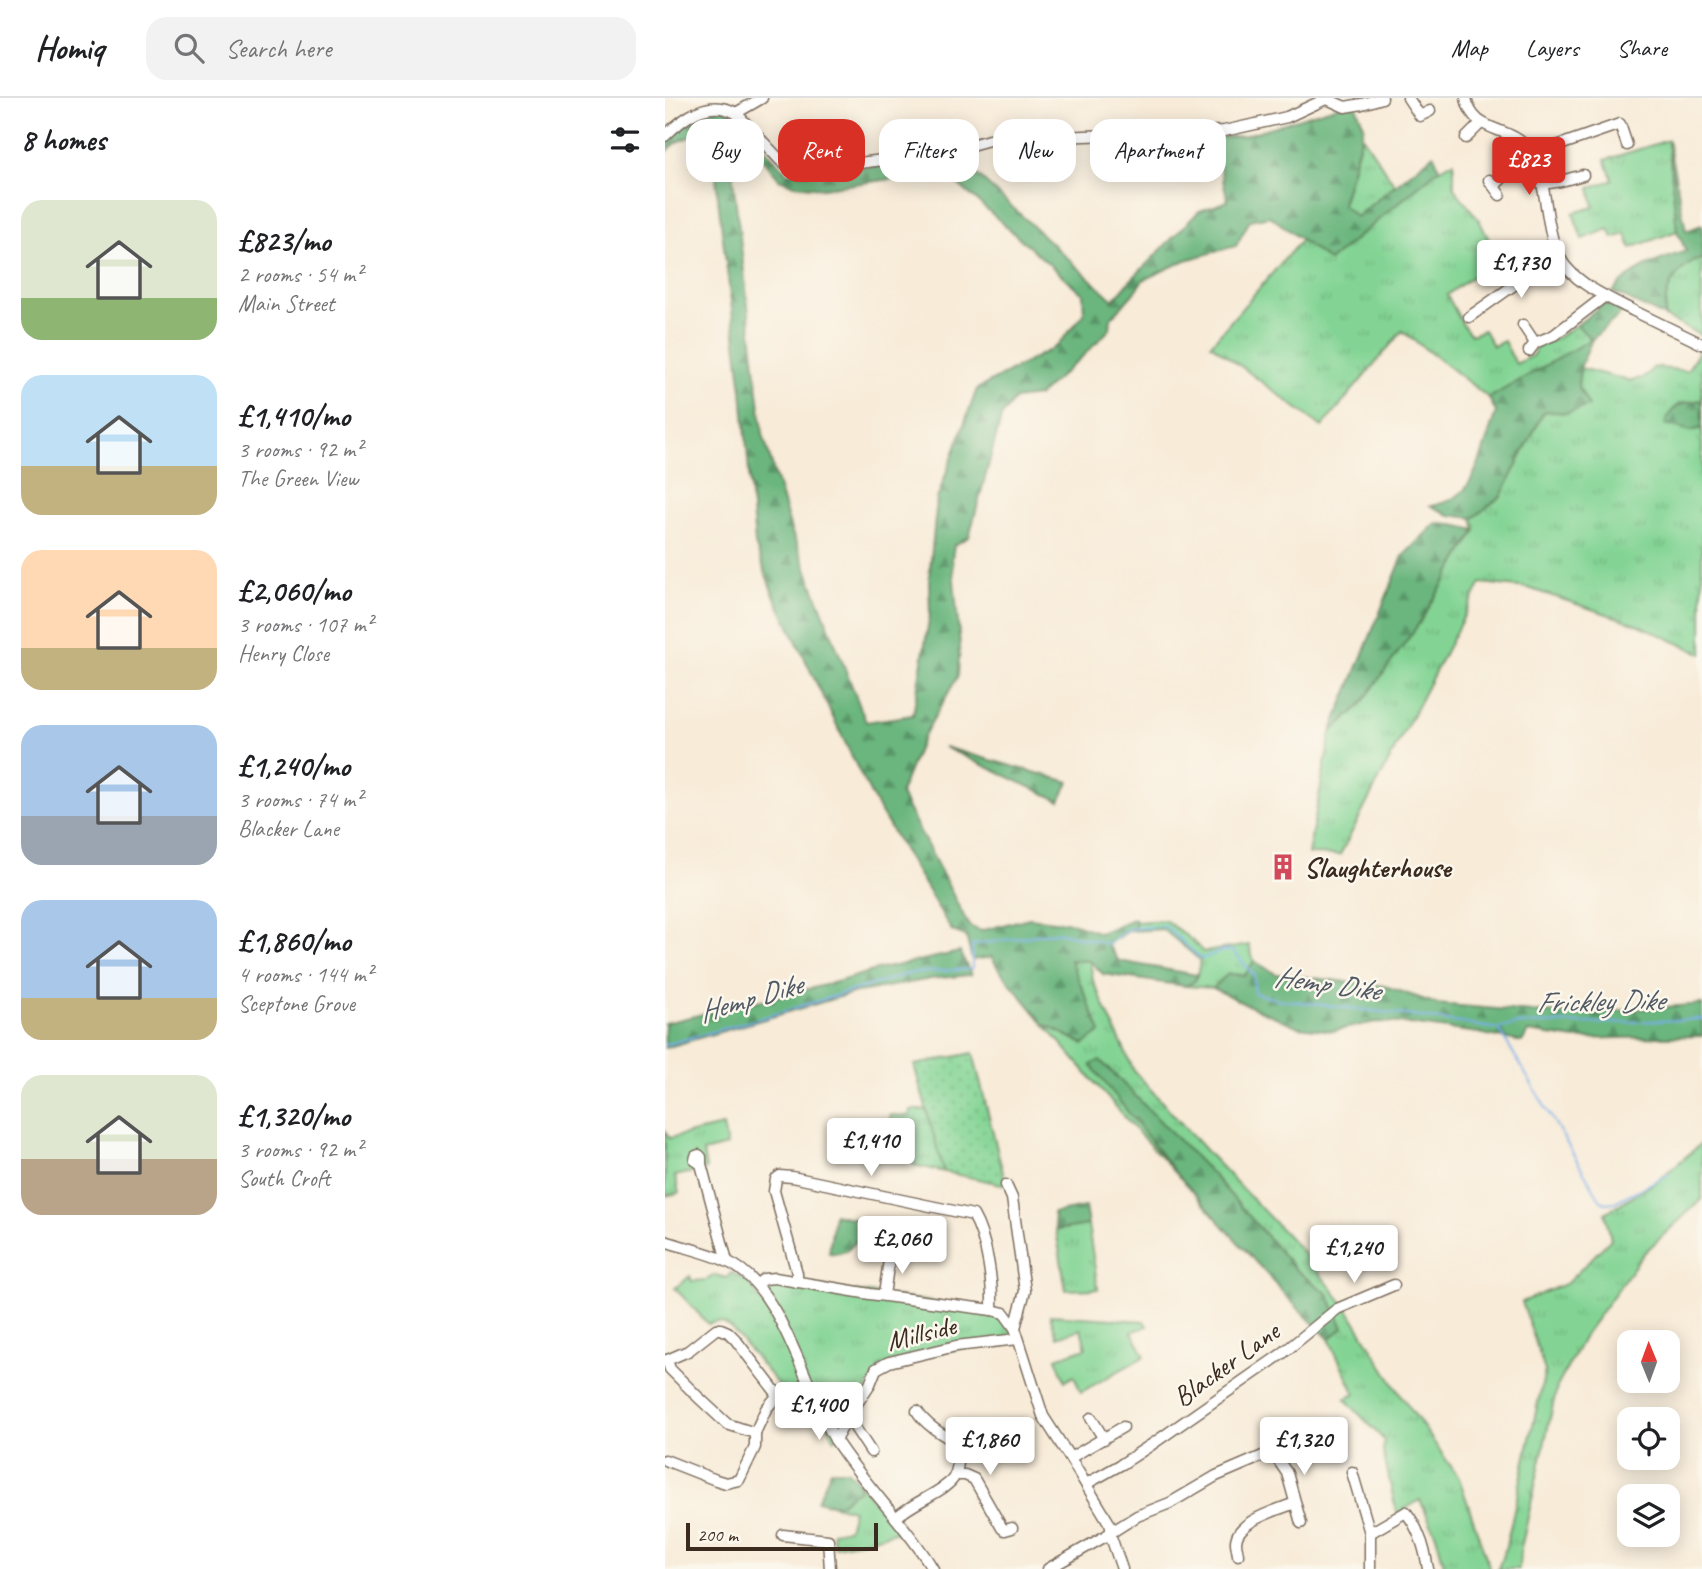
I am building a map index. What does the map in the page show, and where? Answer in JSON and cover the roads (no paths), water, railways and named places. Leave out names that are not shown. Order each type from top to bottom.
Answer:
[{"type":"street","points":[[736,113],[762,98]]},
{"type":"street","points":[[665,136],[696,108],[718,103],[736,113],[787,166],[804,170],[946,152],[989,140],[1224,131],[1287,117],[1328,98],[1345,107],[1382,98]]},
{"type":"street","points":[[1408,98],[1420,116],[1430,111]]},
{"type":"street","points":[[1466,98],[1470,110],[1481,123],[1510,134],[1530,152],[1542,184],[1554,244],[1563,263],[1574,275],[1605,296],[1702,344]]},
{"type":"street","points":[[1466,138],[1481,123]]},
{"type":"street","points":[[1494,187],[1521,155],[1530,152],[1620,124],[1627,145]]},
{"type":"street","points":[[1542,184],[1583,175]]},
{"type":"street","points":[[1469,317],[1524,278],[1563,263]]},
{"type":"street","points":[[1523,325],[1532,347],[1553,335],[1605,296]]},
{"type":"street","points":[[703,1169],[727,1261]]},
{"type":"street","points":[[797,1282],[797,1273],[774,1191],[776,1179],[781,1176],[973,1216],[980,1227],[993,1288],[992,1310]]},
{"type":"street","points":[[1006,1185],[1012,1198],[1025,1291],[1016,1328],[1018,1339],[1043,1416],[1111,1526],[1111,1537],[1122,1569]]},
{"type":"street","points":[[665,1241],[727,1261],[757,1284],[790,1339],[812,1394],[835,1440],[913,1538],[931,1568]]},
{"type":"street","points":[[884,1296],[890,1253]]},
{"type":"street","points":[[757,1284],[770,1278],[992,1310],[1004,1313],[1016,1328]]},
{"type":"street","name":"Blacker Lane","points":[[1086,1484],[1146,1449],[1283,1353],[1330,1314],[1394,1285]]},
{"type":"street","points":[[755,1433],[727,1423],[698,1398],[670,1369],[666,1360],[688,1351],[712,1331],[721,1329],[735,1339],[778,1395]]},
{"type":"street","name":"Millside","points":[[835,1440],[870,1384],[876,1369],[881,1366],[956,1346],[1018,1339]]},
{"type":"street","points":[[665,1460],[726,1483],[739,1480],[755,1447],[755,1433],[766,1409],[778,1395],[812,1394]]},
{"type":"street","points":[[896,1518],[906,1509],[951,1483],[956,1475],[960,1445],[931,1427],[917,1411]]},
{"type":"street","points":[[848,1417],[871,1452]]},
{"type":"street","points":[[1091,1418],[1104,1439]]},
{"type":"street","points":[[1070,1458],[1123,1427]]},
{"type":"street","points":[[1048,1569],[1137,1516],[1171,1503],[1216,1476],[1265,1455],[1285,1436],[1299,1432]]},
{"type":"street","points":[[1271,1450],[1287,1473],[1301,1522]]},
{"type":"street","points":[[1352,1472],[1370,1533],[1370,1569]]},
{"type":"street","points":[[956,1475],[974,1479],[1002,1528],[1012,1528]]},
{"type":"street","points":[[1238,1555],[1237,1537],[1247,1523],[1295,1503]]},
{"type":"street","points":[[1370,1533],[1406,1513],[1413,1521],[1425,1549],[1428,1569]]},
{"type":"street","points":[[791,1534],[828,1536],[830,1569]]},
{"type":"waterway","name":"Hemp Dike","points":[[665,1045],[911,973],[972,969],[972,945],[1056,932],[1109,944],[1127,929],[1165,926],[1201,959],[1222,951],[1233,951],[1254,975],[1254,993],[1276,999],[1499,1029],[1601,1201],[1615,1202],[1669,1174]]},
{"type":"waterway","name":"Frickley Dike","points":[[1501,1028],[1518,1024],[1702,1019]]},
{"type":"place","name":"Slaughterhouse","points":[[1283,867]]}]
